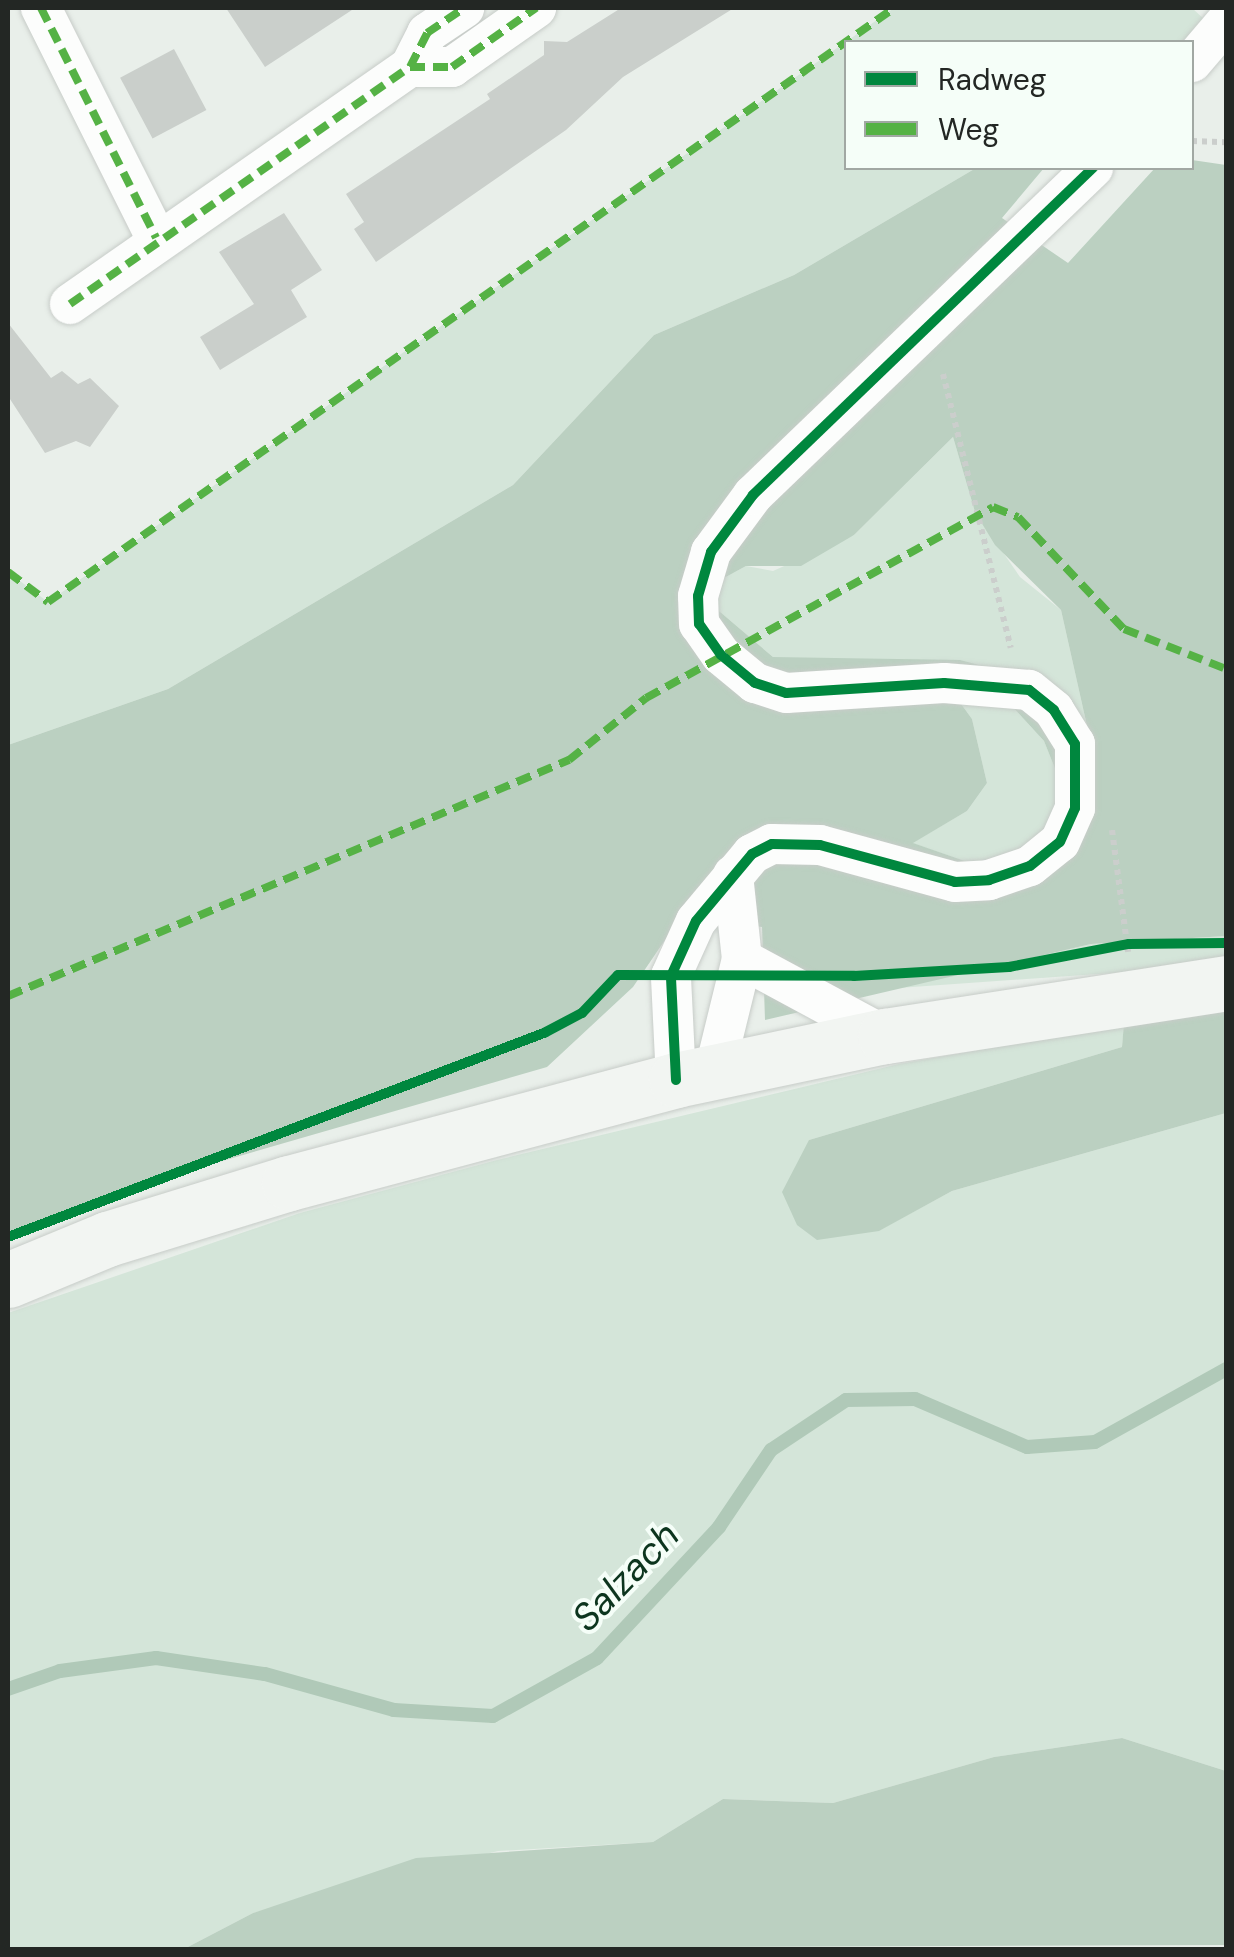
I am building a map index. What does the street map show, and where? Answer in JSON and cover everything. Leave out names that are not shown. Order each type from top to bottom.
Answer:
[{"type":"street","points":[[41,8],[156,238]]},
{"type":"street","points":[[70,304],[156,238],[410,67],[427,33],[464,8]]},
{"type":"street","points":[[410,67],[452,67],[536,8]]},
{"type":"street","points":[[1194,60],[1224,33]]},
{"type":"street","points":[[695,1077],[671,976],[696,922],[752,854],[786,842],[955,882],[989,880],[1030,866],[1060,842],[1075,808],[1074,744],[1029,690],[944,683],[786,693],[755,683],[699,624],[702,570],[728,523],[1091,170]]},
{"type":"street","points":[[695,1077],[742,959],[734,875]]},
{"type":"street","points":[[742,959],[885,1036]]},
{"type":"street","points":[[8,1280],[107,1239],[289,1183],[695,1077],[885,1036],[1226,983]]},
{"type":"path","points":[[1194,141],[1226,142]]},
{"type":"path","points":[[947,363],[942,379],[1016,665]]},
{"type":"path","points":[[1110,946],[1128,944],[1114,845]]},
{"type":"path","points":[[854,976],[989,968]]},
{"type":"path","points":[[304,1125],[544,1034],[582,1013],[618,976],[671,976]]},
{"type":"green space","points":[[894,8],[1192,8],[1218,32],[1194,41],[848,40]]},
{"type":"green space","points":[[844,43],[844,170],[973,170],[794,275],[654,335],[513,485],[168,689],[8,745],[8,572],[48,602]]},
{"type":"green space","points":[[1194,160],[1226,165],[1226,936],[1091,944],[765,1020],[762,927],[680,918],[633,987],[547,1067],[105,1195],[8,1238],[8,745],[168,689],[513,485],[654,335],[794,275],[973,170],[1042,170],[1002,218],[1068,263],[1153,170],[1194,170]],"holes":[[[953,437],[975,512],[995,545],[1061,610],[1087,726],[1076,729],[1031,679],[960,660],[773,657],[719,611],[713,584],[746,566],[801,566],[854,535]],[[959,701],[1011,705],[1044,741],[1058,776],[1059,804],[1039,841],[982,867],[913,843],[967,811],[987,783],[972,719]]]},
{"type":"green space","points":[[953,437],[975,512],[1020,577],[1061,610],[1087,726],[1076,730],[1060,704],[773,657],[719,611],[713,584],[746,566],[773,571],[854,535]]},
{"type":"green space","points":[[959,701],[1011,705],[1044,741],[1058,776],[1059,804],[1039,841],[982,867],[912,843],[967,811],[987,783],[972,719]]},
{"type":"green space","points":[[1226,936],[1226,965],[898,988],[1091,944]]},
{"type":"green space","points":[[1226,983],[1226,1113],[952,1191],[879,1231],[817,1240],[797,1225],[782,1192],[809,1140],[1122,1047],[1126,998]]},
{"type":"green space","points":[[1124,1025],[1122,1047],[809,1140],[878,1231],[952,1191],[1226,1113],[1226,1771],[1122,1738],[994,1757],[833,1803],[723,1799],[653,1842],[498,1851],[253,1913],[184,1949],[8,1950],[8,1313],[300,1213],[497,1160],[899,1064]]},
{"type":"green space","points":[[1122,1738],[1226,1771],[1226,1945],[184,1949],[253,1913],[416,1858],[653,1842],[723,1799],[833,1803],[994,1757]]},
{"type":"building","points":[[226,8],[355,8],[265,67]]},
{"type":"building","points":[[621,8],[734,8],[623,77],[566,130],[376,262],[354,229],[364,222],[346,194],[490,99],[487,94],[544,55],[544,41],[567,42]]},
{"type":"building","points":[[174,49],[206,110],[153,139],[120,78]]},
{"type":"building","points":[[284,213],[322,270],[291,290],[307,317],[220,370],[200,337],[254,304],[219,252]]},
{"type":"building","points":[[8,323],[51,378],[62,371],[78,384],[90,378],[119,406],[90,447],[76,441],[45,453],[8,396]]},
{"type":"waterway","name":"Salzach","points":[[8,1689],[60,1671],[156,1658],[265,1674],[394,1710],[493,1716],[597,1658],[719,1527],[771,1450],[846,1400],[915,1399],[1027,1447],[1095,1442],[1226,1369]]},
{"type":"marked path","points":[[41,8],[156,238]]},
{"type":"marked path","points":[[70,304],[410,67],[427,33],[464,8]]},
{"type":"marked path","points":[[410,67],[452,67],[536,8]]},
{"type":"marked path","points":[[848,40],[894,8]]},
{"type":"marked path","points":[[8,572],[48,602],[844,43]]},
{"type":"marked path","points":[[8,996],[569,760],[646,698],[993,507],[1018,517],[1124,629],[1226,669]]},
{"type":"cycle path","points":[[676,1080],[671,976],[696,921],[752,854],[772,844],[820,845],[955,882],[989,880],[1030,866],[1060,842],[1075,808],[1075,744],[1054,710],[1029,690],[944,683],[786,693],[755,683],[721,655],[699,624],[698,596],[711,552],[753,495],[1091,170]]},
{"type":"cycle path","points":[[8,1237],[544,1033],[582,1013],[618,975],[854,976],[1009,967],[1129,944],[1226,943]]}]
